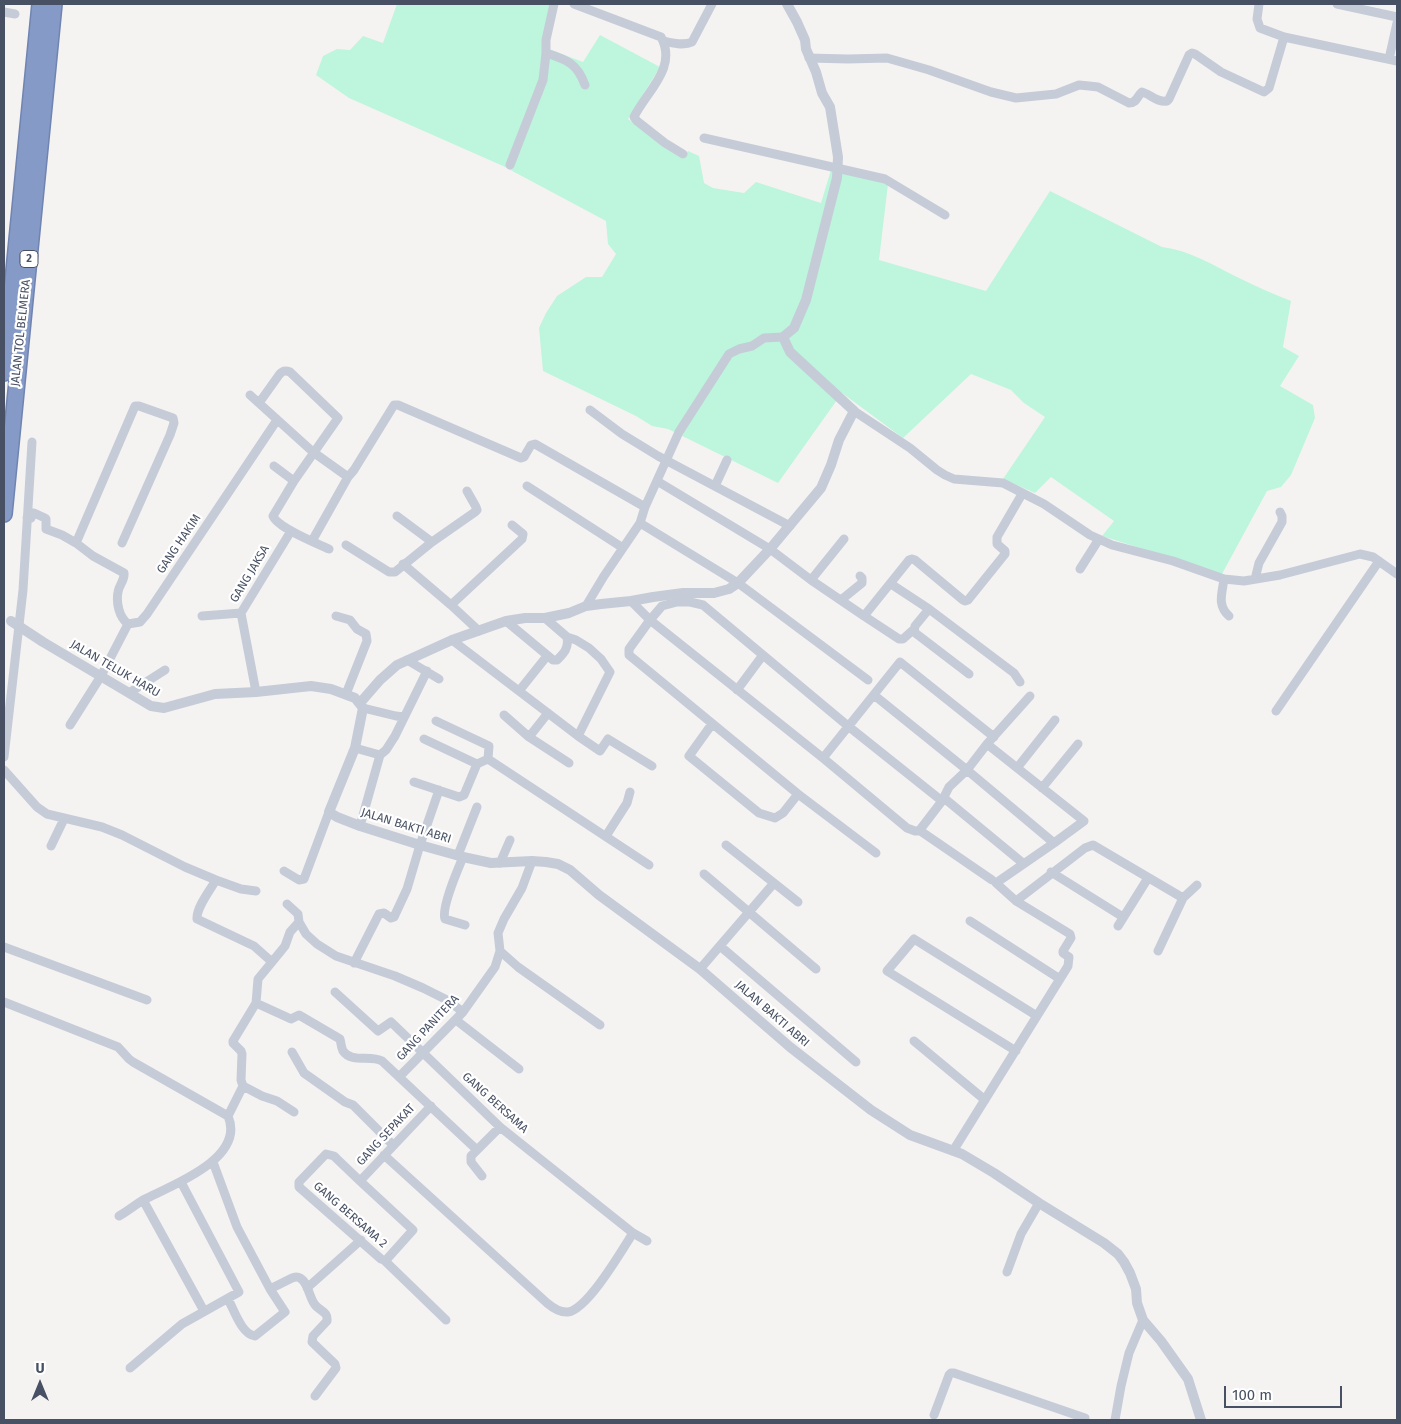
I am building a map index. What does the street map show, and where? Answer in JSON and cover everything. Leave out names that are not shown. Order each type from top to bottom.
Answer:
[{"type":"highway","name":"JALAN TOL BELMERA","points":[[4,372],[40,4]]},
{"type":"highway","name":"JALAN TOL BELMERA","points":[[4,514],[54,4]]},
{"type":"street","points":[[510,165],[543,80],[546,40],[554,4]]},
{"type":"street","points":[[574,4],[654,33],[664,41],[666,55],[664,70],[634,118],[683,154]]},
{"type":"street","points":[[664,41],[682,44],[692,42],[712,4]]},
{"type":"street","points":[[586,606],[640,523],[679,432],[728,354],[752,346],[764,338],[783,337],[794,328],[806,300],[838,168],[838,157],[830,107],[822,93],[816,72],[806,49],[805,40],[787,4]]},
{"type":"street","points":[[1259,4],[1256,19],[1260,28],[1284,37],[1393,60],[1397,23]]},
{"type":"street","points":[[1337,4],[1397,17]]},
{"type":"street","points":[[4,12],[15,14]]},
{"type":"street","points":[[809,58],[887,58],[929,70],[991,92],[1016,98],[1056,94],[1079,85],[1098,87],[1129,103],[1136,101],[1142,92],[1162,102],[1169,99],[1192,53],[1221,72],[1264,92],[1269,88],[1284,37]]},
{"type":"street","points":[[546,53],[572,64],[580,72],[585,85]]},
{"type":"street","points":[[704,138],[885,179],[945,215]]},
{"type":"street","points":[[783,337],[790,352],[854,411],[910,448],[937,470],[954,479],[1000,482],[1044,504],[1090,536],[1112,545],[1173,561],[1224,579],[1244,581],[1280,575],[1356,555],[1369,555],[1397,574]]},
{"type":"street","points":[[259,403],[282,372],[286,370],[338,418],[294,481],[273,516],[274,520],[291,531],[329,549]]},
{"type":"street","points":[[250,395],[314,452],[348,477]]},
{"type":"street","points":[[312,541],[348,477],[394,405],[398,405],[521,458],[524,457],[531,445],[534,444],[645,508]]},
{"type":"street","points":[[76,543],[135,406],[139,406],[173,418],[174,423],[122,543]]},
{"type":"street","points":[[590,410],[622,434],[658,456],[790,526]]},
{"type":"street","points":[[284,871],[299,880],[304,879],[355,748],[362,706],[389,672],[407,660],[452,640],[506,621],[525,618],[545,618],[569,613],[586,606],[683,593],[721,592],[729,589],[738,583],[770,549],[821,488],[839,440],[854,411]]},
{"type":"street","name":"GANG HAKIM","points":[[128,624],[140,622],[147,614],[277,420]]},
{"type":"street","points":[[4,757],[15,624],[23,590],[32,442]]},
{"type":"street","points":[[715,486],[727,460]]},
{"type":"street","points":[[274,466],[294,481]]},
{"type":"street","points":[[657,481],[770,549],[811,580],[898,638],[903,639],[914,630],[916,624],[929,609]]},
{"type":"street","points":[[527,486],[623,548]]},
{"type":"street","points":[[346,545],[389,572],[395,572],[476,510],[467,491]]},
{"type":"street","points":[[864,616],[909,560],[912,559],[963,600],[968,600],[1005,554],[1005,551],[997,544],[997,537],[1022,494]]},
{"type":"street","points":[[1255,579],[1259,564],[1282,522],[1280,512]]},
{"type":"street","points":[[27,518],[31,518],[33,513],[45,518],[46,529],[76,543],[93,556],[124,573],[125,576],[117,592],[118,608],[122,618],[128,624],[101,676],[70,724]]},
{"type":"street","points":[[397,516],[432,542]]},
{"type":"street","points":[[640,523],[738,583],[868,680]]},
{"type":"street","points":[[451,604],[522,539],[522,534],[512,525]]},
{"type":"street","name":"GANG JAKSA","points":[[256,692],[241,613],[291,531]]},
{"type":"street","points":[[811,580],[844,539]]},
{"type":"street","points":[[1080,569],[1099,539]]},
{"type":"street","points":[[1276,711],[1379,561]]},
{"type":"street","points":[[403,564],[451,604],[478,631]]},
{"type":"street","points":[[842,600],[862,583],[860,576]]},
{"type":"street","points":[[1224,579],[1220,603],[1222,609],[1229,616]]},
{"type":"street","points":[[891,584],[929,609],[1014,673],[1020,682]]},
{"type":"street","points":[[631,601],[650,620],[907,828],[915,832],[919,832],[949,788],[967,770],[1030,696]]},
{"type":"street","points":[[876,853],[798,794],[629,656],[629,650],[662,606],[690,602],[703,605],[848,726],[1024,864]]},
{"type":"street","points":[[202,616],[241,613]]},
{"type":"street","points":[[336,616],[350,620],[367,637],[346,694]]},
{"type":"street","points":[[545,618],[567,637],[589,648],[601,659],[610,672],[578,736]]},
{"type":"street","points":[[506,621],[551,660],[557,660],[567,648],[567,637]]},
{"type":"street","name":"JALAN TELUK HARU","points":[[15,624],[151,706],[164,708],[215,694],[311,686],[331,689],[346,694],[356,698],[362,706]]},
{"type":"street","points":[[914,630],[919,636],[969,674]]},
{"type":"street","points":[[452,640],[600,751],[608,739],[652,766]]},
{"type":"street","points":[[737,690],[762,655]]},
{"type":"street","points":[[519,691],[547,656]]},
{"type":"street","points":[[407,660],[439,679]]},
{"type":"street","points":[[822,758],[900,662],[991,741],[1017,768],[1084,821],[1054,844],[996,883],[1016,900],[1070,934],[1071,938],[1063,951],[1070,960],[953,1151]]},
{"type":"street","points":[[129,693],[165,670]]},
{"type":"street","points":[[360,826],[380,755],[386,750],[395,736],[426,671]]},
{"type":"street","points":[[874,695],[967,770],[1054,844]]},
{"type":"street","points":[[362,706],[404,717]]},
{"type":"street","points":[[529,737],[548,713]]},
{"type":"street","points":[[504,715],[529,737],[569,763]]},
{"type":"street","points":[[1017,768],[1055,720]]},
{"type":"street","points":[[436,721],[489,746],[488,759]]},
{"type":"street","points":[[712,724],[689,756],[759,813],[775,818],[783,813],[798,794]]},
{"type":"street","points":[[424,739],[478,764]]},
{"type":"street","points":[[1042,788],[1078,744]]},
{"type":"street","points":[[355,748],[380,755]]},
{"type":"street","points":[[414,782],[459,797],[464,795],[478,764],[488,759]]},
{"type":"street","points":[[488,759],[649,865]]},
{"type":"street","points":[[4,770],[37,807],[47,814],[102,827],[122,835],[184,867],[216,880],[256,891]]},
{"type":"street","points":[[354,963],[380,914],[384,913],[392,918],[394,917],[407,889],[439,790]]},
{"type":"street","points":[[606,836],[627,803],[630,792]]},
{"type":"street","points":[[465,925],[445,919],[443,915],[476,807]]},
{"type":"street","name":"JALAN BAKTI ABRI","points":[[329,812],[360,826],[461,856],[491,863],[532,862],[558,864],[570,870],[599,895],[700,968],[790,1047],[871,1110],[910,1135],[962,1154],[1104,1243],[1118,1254],[1130,1273],[1143,1320],[1161,1341],[1188,1379],[1200,1420]]},
{"type":"street","points":[[51,846],[64,819]]},
{"type":"street","points":[[919,830],[992,880]]},
{"type":"street","points":[[500,863],[510,840]]},
{"type":"street","points":[[726,845],[798,902]]},
{"type":"street","points":[[1016,900],[1051,872],[1085,848],[1093,845],[1183,898]]},
{"type":"street","name":"GANG PANITERA","points":[[399,1077],[463,1012],[495,967],[500,951],[498,933],[522,888],[532,862]]},
{"type":"street","points":[[1051,872],[1120,921],[1148,878]]},
{"type":"street","points":[[704,874],[816,969]]},
{"type":"street","points":[[216,880],[196,915],[197,919],[254,946],[272,962]]},
{"type":"street","points":[[700,968],[774,884]]},
{"type":"street","points":[[1158,951],[1183,898],[1197,885]]},
{"type":"street","points":[[287,904],[298,914],[299,922],[306,934],[317,944],[336,956],[395,976],[423,988],[447,1000],[463,1012]]},
{"type":"street","points":[[970,921],[1060,979]]},
{"type":"street","points":[[294,1112],[277,1101],[262,1096],[244,1086],[241,1080],[242,1051],[233,1041],[256,1003],[258,979],[285,946],[290,932],[299,922]]},
{"type":"street","points":[[1016,1051],[887,971],[914,939],[1037,1016]]},
{"type":"street","points":[[4,946],[147,1000]]},
{"type":"street","points":[[720,946],[856,1062]]},
{"type":"street","points":[[500,951],[518,967],[600,1025]]},
{"type":"street","name":"GANG BERSAMA","points":[[335,992],[378,1031],[391,1022],[500,1128],[633,1233],[647,1241]]},
{"type":"street","points":[[4,1002],[118,1047],[133,1062],[228,1116],[230,1120],[230,1133],[221,1155],[181,1182],[143,1200],[119,1216]]},
{"type":"street","points":[[256,1003],[292,1020],[299,1015],[340,1039],[342,1048],[348,1056],[379,1060],[477,1150]]},
{"type":"street","points":[[456,1020],[520,1069]]},
{"type":"street","points":[[914,1041],[985,1100]]},
{"type":"street","points":[[292,1052],[304,1073],[345,1102],[354,1106],[393,1145]]},
{"type":"street","points":[[228,1116],[244,1086]]},
{"type":"street","name":"GANG SEPAKAT","points":[[360,1182],[431,1106]]},
{"type":"street","points":[[482,1176],[470,1162],[470,1156],[500,1128]]},
{"type":"street","name":"GANG BERSAMA 2","points":[[326,1154],[334,1156],[414,1230],[384,1260],[361,1240],[298,1187],[300,1182],[326,1154]]},
{"type":"street","points":[[384,1155],[558,1311],[571,1311],[581,1304],[615,1262],[633,1233]]},
{"type":"street","points":[[213,1162],[237,1227],[270,1289],[285,1312],[255,1336],[251,1336],[245,1331],[228,1299]]},
{"type":"street","points":[[130,1368],[182,1324],[239,1292],[181,1182]]},
{"type":"street","points":[[143,1200],[204,1312]]},
{"type":"street","points":[[1006,1272],[1022,1234],[1039,1203]]},
{"type":"street","points":[[307,1288],[361,1240]]},
{"type":"street","points":[[384,1260],[446,1320]]},
{"type":"street","points":[[270,1289],[295,1277],[300,1278],[316,1306],[323,1310],[328,1318],[313,1336],[312,1342],[335,1364],[336,1368],[315,1396]]},
{"type":"street","points":[[1115,1420],[1129,1353],[1143,1320]]},
{"type":"street","points":[[934,1414],[950,1373],[954,1373],[1085,1418],[1085,1420]]},
{"type":"green space","points":[[397,4],[551,4],[546,48],[583,62],[600,35],[660,67],[628,119],[684,156],[688,151],[699,156],[704,183],[713,188],[744,193],[756,182],[821,203],[831,170],[888,184],[879,260],[986,291],[1050,191],[1162,247],[1182,251],[1291,301],[1283,347],[1299,356],[1280,386],[1313,405],[1315,418],[1291,475],[1281,487],[1267,491],[1222,574],[1102,536],[1114,521],[1051,477],[1035,493],[1003,479],[1045,417],[1024,403],[1011,390],[971,374],[903,438],[842,393],[778,483],[668,429],[652,426],[636,416],[543,371],[539,328],[546,313],[557,296],[586,277],[602,277],[616,254],[608,244],[606,221],[503,166],[349,98],[316,75],[323,56],[337,49],[350,50],[363,36],[383,43]]}]
